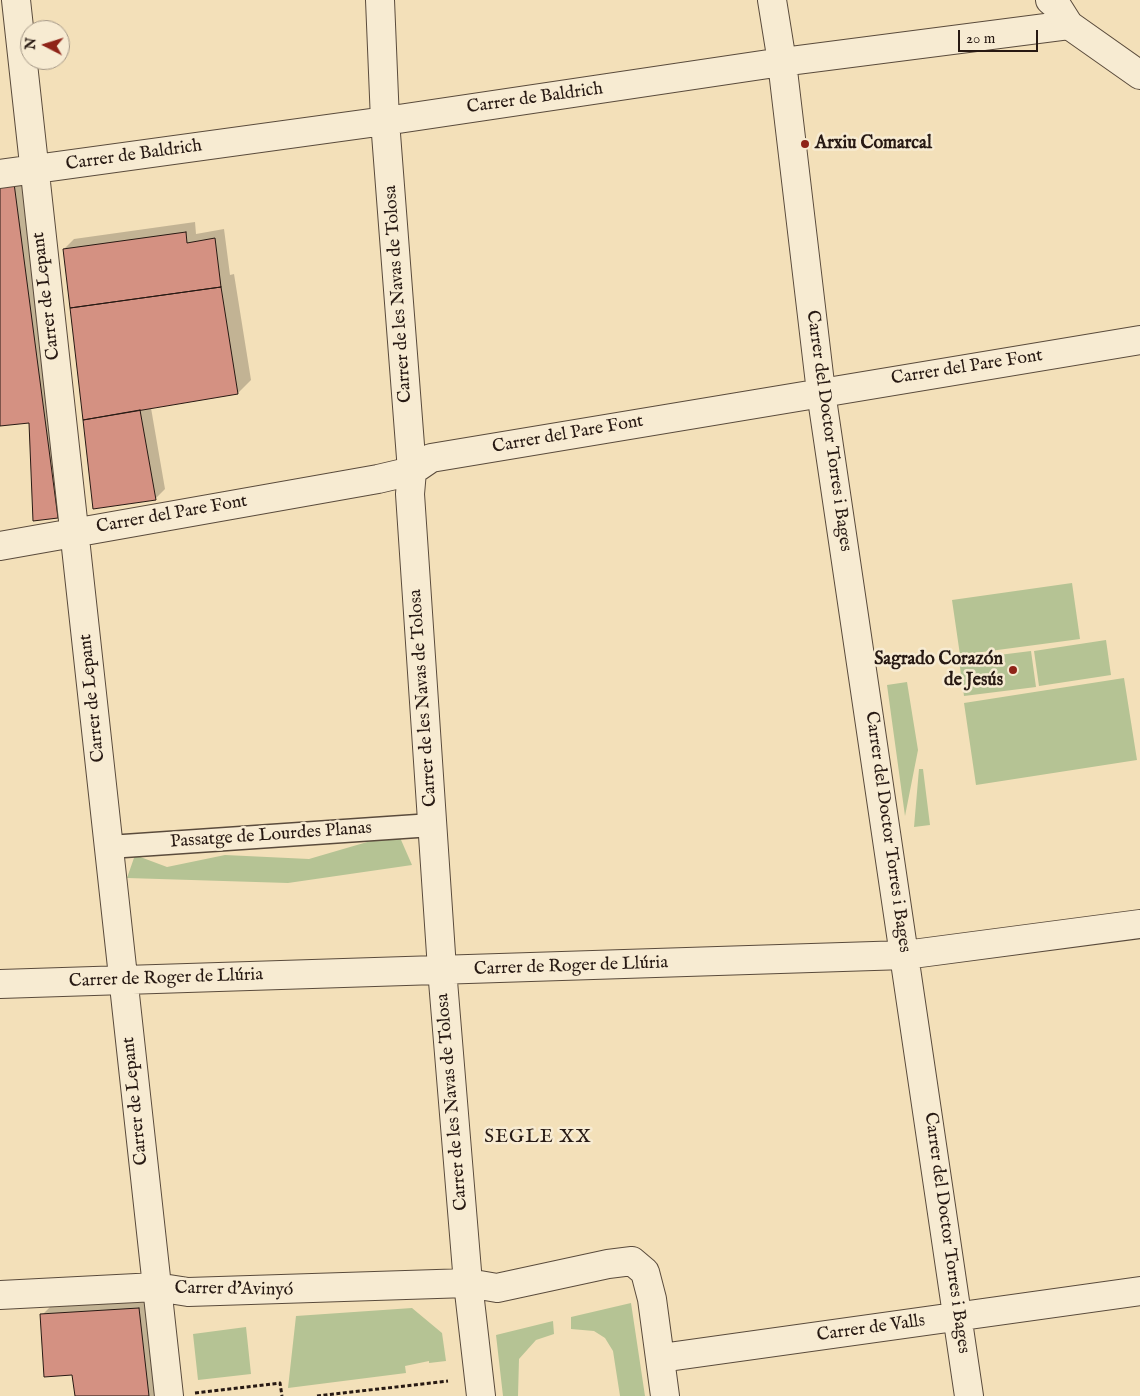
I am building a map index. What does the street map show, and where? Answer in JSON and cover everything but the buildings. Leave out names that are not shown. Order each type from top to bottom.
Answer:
[{"type":"street","name":"Carrer de Lepant","points":[[16,0],[33,170],[75,532],[169,1396]]},
{"type":"street","name":"Carrer de les Navas de Tolosa","points":[[380,0],[385,121],[412,471],[410,494],[442,969],[468,1284],[481,1396]]},
{"type":"street","name":"Carrer del Doctor Torres i Bages","points":[[772,0],[782,62],[821,392],[969,1396]]},
{"type":"street","points":[[1050,0],[1057,6],[1070,25],[1140,75]]},
{"type":"street","name":"Carrer de Baldrich","points":[[0,174],[385,121],[782,62],[1070,25]]},
{"type":"street","name":"Carrer del Pare Font","points":[[0,546],[378,479],[412,471],[431,458],[1140,340]]},
{"type":"street","name":"Passatge de Lourdes Planas","points":[[109,847],[432,825]]},
{"type":"street","name":"Carrer de Roger de Llúria","points":[[0,984],[405,972],[442,969],[460,971],[905,955],[1140,924]]},
{"type":"street","name":"Carrer d'Avinyó","points":[[0,1295],[156,1287],[188,1292],[468,1284],[498,1288],[608,1264],[632,1261],[645,1272],[652,1299],[661,1358]]},
{"type":"street","name":"Carrer de Valls","points":[[661,1358],[1140,1291]]},
{"type":"street","points":[[661,1358],[665,1396]]},
{"type":"path","points":[[317,1396],[448,1381]]},
{"type":"path","points":[[204,1392],[280,1383],[282,1396]]},
{"type":"green space","points":[[1072,583],[1080,639],[960,655],[952,600]]},
{"type":"green space","points":[[1106,640],[1111,675],[1039,686],[1034,651]]},
{"type":"green space","points":[[1031,651],[1036,687],[964,696],[959,660]]},
{"type":"green space","points":[[1124,678],[1137,760],[976,785],[964,703]]},
{"type":"green space","points":[[907,682],[918,750],[905,816],[887,685]]},
{"type":"green space","points":[[919,769],[923,769],[930,825],[914,827]]},
{"type":"green space","points":[[398,833],[412,865],[288,883],[127,878],[135,855],[167,867],[225,855],[309,859]]},
{"type":"green space","points":[[631,1303],[645,1396],[620,1396],[613,1351],[605,1338],[594,1331],[571,1329],[571,1317]]},
{"type":"green space","points":[[412,1308],[442,1333],[446,1361],[429,1363],[429,1361],[405,1366],[406,1373],[288,1388],[296,1316]]},
{"type":"green space","points":[[553,1321],[554,1334],[536,1340],[519,1359],[518,1396],[503,1396],[496,1335]]},
{"type":"green space","points":[[246,1327],[251,1374],[198,1380],[193,1334]]},
{"type":"place","name":"Arxiu Comarcal","points":[[805,144]]},
{"type":"place","name":"Sagrado Corazón de Jesús","points":[[1013,670]]},
{"type":"district","name":"SEGLE XX","points":[[538,1138]]}]
